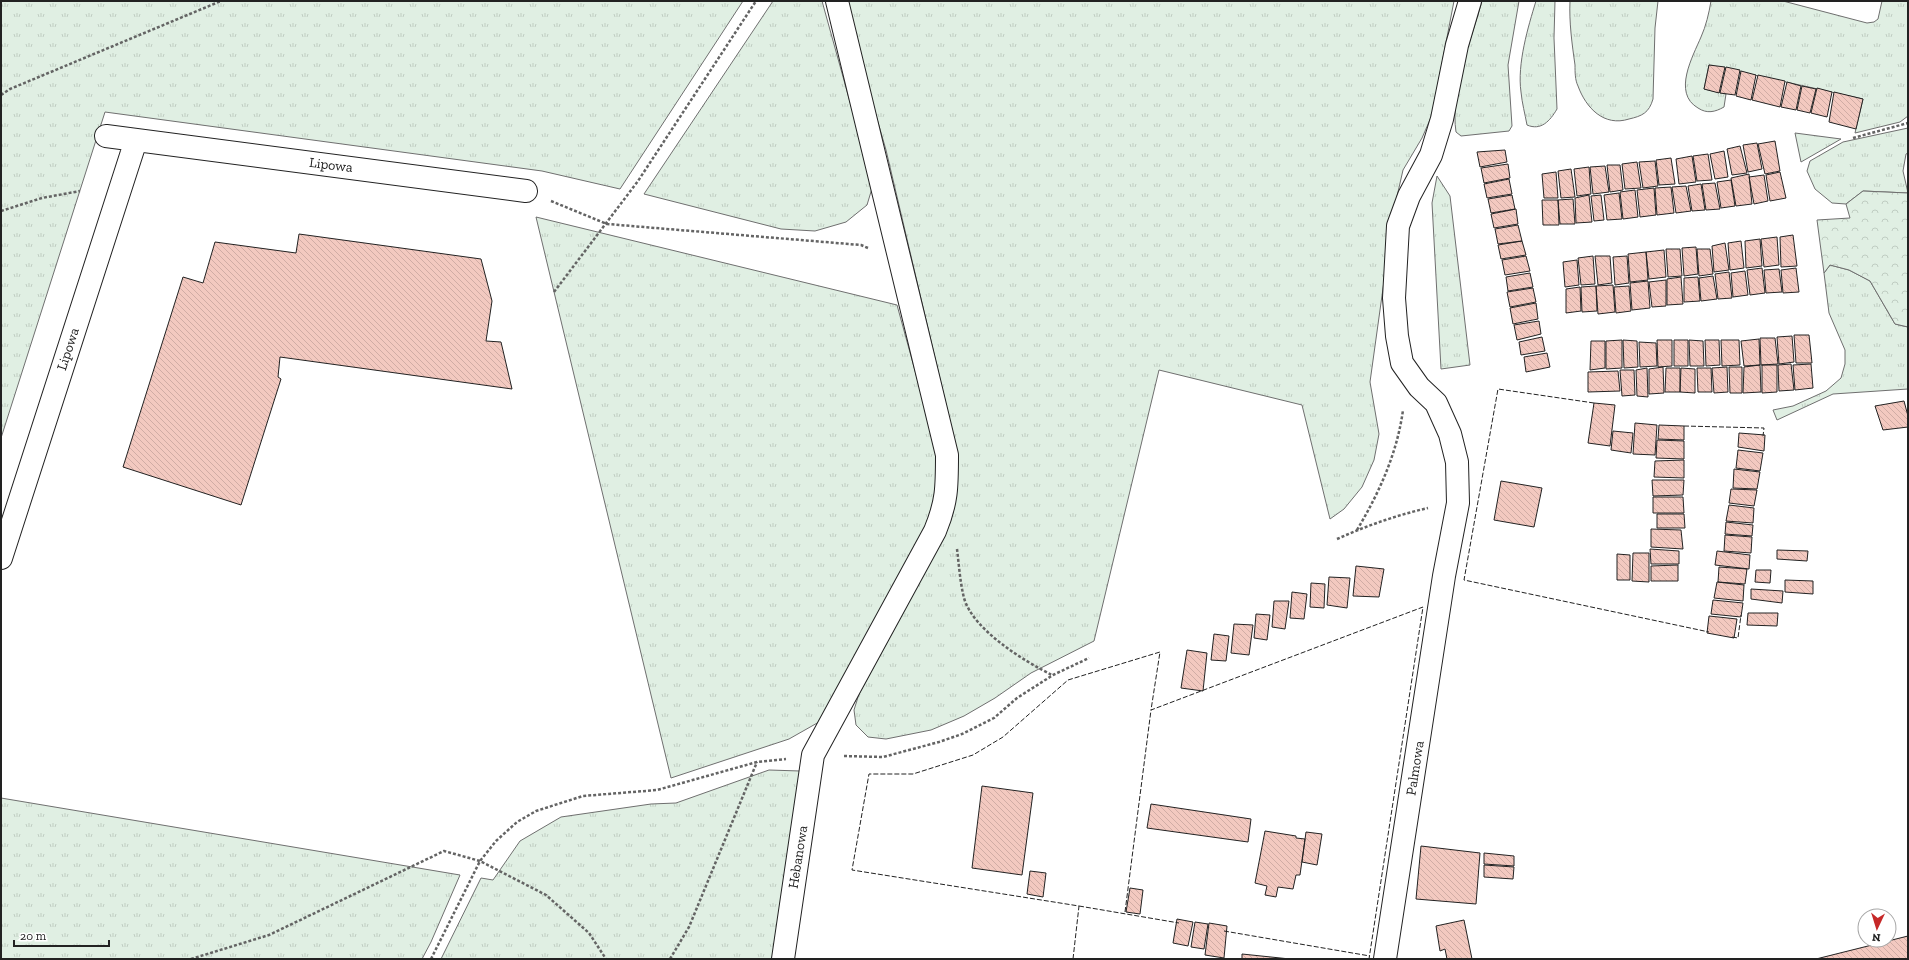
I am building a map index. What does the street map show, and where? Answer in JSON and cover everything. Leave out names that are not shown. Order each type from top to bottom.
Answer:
[{"type":"street","points":[[813,755],[934,531],[944,509],[947,484],[946,456],[837,1]]},
{"type":"street","name":"Palmowa","points":[[1385,959],[1444,576],[1458,503],[1456,462],[1450,434],[1436,403],[1419,387],[1402,363],[1397,336],[1394,298],[1398,226],[1409,196],[1433,148],[1442,119],[1457,45],[1470,1]]},
{"type":"street","name":"Lipowa","points":[[106,136],[526,191]]},
{"type":"street","name":"Lipowa","points":[[1,558],[136,140]]},
{"type":"street","name":"Hebanowa","points":[[783,959],[813,755]]},
{"type":"path","points":[[1,94],[221,1]]},
{"type":"path","points":[[554,292],[607,224],[638,181],[756,1]]},
{"type":"path","points":[[1853,138],[1908,123]]},
{"type":"path","points":[[1,211],[42,198],[80,191]]},
{"type":"path","points":[[526,191],[607,224],[861,245],[899,259]]},
{"type":"path","points":[[1357,530],[1375,500],[1396,447],[1403,405]]},
{"type":"path","points":[[1337,540],[1357,530],[1407,513],[1458,503]]},
{"type":"path","points":[[956,545],[965,599],[979,625],[1025,661],[1053,675]]},
{"type":"path","points":[[431,959],[480,861],[496,841],[517,822],[536,811],[583,796],[657,790],[757,762],[813,755],[883,757],[939,742],[962,734],[994,718],[1017,698],[1053,675],[1089,658]]},
{"type":"path","points":[[670,959],[689,927],[757,762]]},
{"type":"path","points":[[191,959],[269,935],[444,851],[480,861],[546,895],[589,933],[606,959]]},
{"type":"green space","points":[[1,1],[743,1],[620,189],[542,171],[105,112],[1,438]]},
{"type":"green space","points":[[773,1],[822,1],[873,185],[867,205],[846,222],[815,231],[781,229],[644,194]]},
{"type":"green space","points":[[843,1],[1454,1],[1432,115],[1422,138],[1403,170],[1386,245],[1385,274],[1370,382],[1379,434],[1374,460],[1362,487],[1344,509],[1330,519],[1302,405],[1159,370],[1094,641],[1031,673],[995,698],[964,716],[931,730],[886,739],[868,737],[856,725],[854,710],[859,694],[950,524],[956,492],[956,447],[886,150]]},
{"type":"green space","points":[[1482,1],[1519,1],[1508,65],[1512,126],[1509,131],[1461,136],[1456,132],[1456,100],[1467,49]]},
{"type":"green space","points":[[1536,1],[1555,1],[1554,38],[1557,109],[1545,124],[1532,127],[1527,125],[1520,81],[1524,46]]},
{"type":"green space","points":[[1570,1],[1658,1],[1655,28],[1653,99],[1647,111],[1638,117],[1620,121],[1604,118],[1591,108],[1581,94],[1576,79],[1570,25]]},
{"type":"green space","points":[[1711,1],[1783,1],[1867,23],[1874,22],[1878,19],[1882,1],[1908,1],[1908,116],[1900,122],[1855,133],[1863,99],[1709,65],[1704,89],[1726,94],[1724,107],[1711,112],[1698,108],[1690,101],[1686,93],[1685,84],[1690,64],[1704,28]]},
{"type":"green space","points":[[1908,128],[1908,153],[1906,154],[1903,171],[1908,193],[1863,191],[1846,204],[1832,203],[1815,189],[1807,171],[1810,161],[1843,142]]},
{"type":"green space","points":[[1795,133],[1841,139],[1801,162]]},
{"type":"green space","points":[[1437,176],[1450,196],[1470,365],[1441,369],[1432,203]]},
{"type":"green space","points":[[1863,191],[1908,193],[1908,327],[1895,324],[1870,281],[1849,270],[1830,265],[1824,273],[1817,220],[1850,218],[1846,204]]},
{"type":"green space","points":[[536,217],[897,305],[937,451],[938,479],[931,511],[921,536],[819,722],[789,739],[671,778]]},
{"type":"green space","points":[[1830,265],[1849,270],[1870,281],[1895,324],[1908,327],[1908,389],[1833,394],[1777,420],[1773,410],[1793,406],[1826,391],[1841,378],[1845,364],[1845,350],[1829,313],[1824,273]]},
{"type":"green space","points":[[769,770],[800,771],[772,959],[441,959],[481,878],[493,880],[520,841],[561,817],[651,804],[676,803]]},
{"type":"green space","points":[[1,798],[460,875],[422,959],[1,959]]},
{"type":"building","points":[[1709,65],[1725,67],[1719,93],[1704,89]]},
{"type":"building","points":[[1726,67],[1740,70],[1735,95],[1720,93]]},
{"type":"building","points":[[1741,71],[1756,75],[1751,100],[1736,96]]},
{"type":"building","points":[[1758,75],[1785,81],[1780,107],[1752,100]]},
{"type":"building","points":[[1787,82],[1801,86],[1796,110],[1781,107]]},
{"type":"building","points":[[1802,86],[1816,89],[1810,113],[1797,110]]},
{"type":"building","points":[[1817,88],[1832,92],[1827,117],[1811,113]]},
{"type":"building","points":[[1834,92],[1863,99],[1856,129],[1829,122]]},
{"type":"building","points":[[1775,141],[1780,171],[1765,174],[1758,144]]},
{"type":"building","points":[[1757,143],[1762,169],[1748,172],[1743,145]]},
{"type":"building","points":[[1740,146],[1747,173],[1732,175],[1727,149]]},
{"type":"building","points":[[1505,150],[1507,162],[1480,167],[1477,152]]},
{"type":"building","points":[[1724,151],[1728,177],[1715,179],[1710,154]]},
{"type":"building","points":[[1708,154],[1712,180],[1697,181],[1693,156]]},
{"type":"building","points":[[1692,156],[1696,182],[1679,184],[1676,159]]},
{"type":"building","points":[[1671,158],[1675,184],[1659,185],[1656,160]]},
{"type":"building","points":[[1655,161],[1658,186],[1643,188],[1639,162]]},
{"type":"building","points":[[1637,162],[1641,188],[1625,189],[1622,164]]},
{"type":"building","points":[[1508,164],[1510,178],[1484,183],[1481,168]]},
{"type":"building","points":[[1607,165],[1620,165],[1623,190],[1610,192]]},
{"type":"building","points":[[1605,166],[1609,192],[1593,194],[1590,167]]},
{"type":"building","points":[[1589,167],[1591,194],[1577,196],[1574,169]]},
{"type":"building","points":[[1571,169],[1575,197],[1561,198],[1558,171]]},
{"type":"building","points":[[1556,172],[1558,198],[1544,198],[1542,174]]},
{"type":"building","points":[[1780,172],[1786,198],[1770,201],[1766,175]]},
{"type":"building","points":[[1749,174],[1752,204],[1736,206],[1731,178]]},
{"type":"building","points":[[1764,175],[1768,201],[1754,204],[1749,177]]},
{"type":"building","points":[[1509,179],[1512,194],[1487,198],[1484,184]]},
{"type":"building","points":[[1731,180],[1735,206],[1721,208],[1717,182]]},
{"type":"building","points":[[1715,183],[1720,209],[1706,210],[1702,184]]},
{"type":"building","points":[[1701,184],[1705,210],[1692,211],[1688,186]]},
{"type":"building","points":[[1686,186],[1691,211],[1676,213],[1672,187]]},
{"type":"building","points":[[1671,187],[1674,213],[1657,215],[1655,188]]},
{"type":"building","points":[[1654,188],[1656,215],[1640,217],[1637,190]]},
{"type":"building","points":[[1635,190],[1638,217],[1623,219],[1620,192]]},
{"type":"building","points":[[1619,193],[1622,219],[1607,220],[1604,195]]},
{"type":"building","points":[[1512,195],[1515,209],[1491,213],[1488,199]]},
{"type":"building","points":[[1589,195],[1592,222],[1576,223],[1575,198]]},
{"type":"building","points":[[1601,195],[1604,220],[1594,221],[1591,196]]},
{"type":"building","points":[[1573,199],[1575,224],[1560,224],[1558,200]]},
{"type":"building","points":[[1542,200],[1558,200],[1559,225],[1543,225]]},
{"type":"building","points":[[1516,209],[1518,224],[1494,228],[1491,214]]},
{"type":"building","points":[[1518,225],[1522,241],[1498,244],[1495,229]]},
{"type":"building","points":[[299,234],[481,259],[492,301],[486,341],[501,342],[512,389],[280,357],[278,377],[281,379],[241,505],[123,467],[183,277],[203,283],[215,242],[296,253]]},
{"type":"building","points":[[1793,235],[1797,266],[1781,267],[1780,237]]},
{"type":"building","points":[[1777,237],[1779,265],[1764,267],[1761,239]]},
{"type":"building","points":[[1760,239],[1762,266],[1746,268],[1745,241]]},
{"type":"building","points":[[1522,241],[1526,255],[1501,259],[1498,245]]},
{"type":"building","points":[[1741,241],[1744,268],[1730,270],[1728,243]]},
{"type":"building","points":[[1725,243],[1729,270],[1714,272],[1712,246]]},
{"type":"building","points":[[1696,247],[1698,274],[1684,276],[1682,248]]},
{"type":"building","points":[[1666,249],[1680,249],[1682,276],[1668,277]]},
{"type":"building","points":[[1697,249],[1710,249],[1713,274],[1699,276]]},
{"type":"building","points":[[1664,250],[1666,277],[1649,279],[1646,252]]},
{"type":"building","points":[[1646,252],[1648,280],[1630,282],[1628,254]]},
{"type":"building","points":[[1526,256],[1530,271],[1505,275],[1502,260]]},
{"type":"building","points":[[1593,256],[1595,284],[1581,285],[1578,258]]},
{"type":"building","points":[[1595,256],[1610,256],[1612,283],[1598,285]]},
{"type":"building","points":[[1627,256],[1629,283],[1615,285],[1613,257]]},
{"type":"building","points":[[1577,260],[1579,285],[1565,287],[1563,262]]},
{"type":"building","points":[[1762,268],[1765,293],[1750,295],[1747,270]]},
{"type":"building","points":[[1796,268],[1799,292],[1783,293],[1781,270]]},
{"type":"building","points":[[1779,269],[1782,292],[1766,293],[1764,270]]},
{"type":"building","points":[[1745,271],[1748,295],[1733,297],[1731,273]]},
{"type":"building","points":[[1729,272],[1732,298],[1718,299],[1715,274]]},
{"type":"building","points":[[1530,273],[1533,287],[1508,291],[1506,277]]},
{"type":"building","points":[[1713,276],[1717,299],[1701,301],[1699,278]]},
{"type":"building","points":[[1681,277],[1683,304],[1667,305],[1667,279]]},
{"type":"building","points":[[1698,277],[1700,301],[1684,302],[1684,278]]},
{"type":"building","points":[[1666,280],[1666,306],[1652,307],[1649,282]]},
{"type":"building","points":[[1648,281],[1650,308],[1632,310],[1630,283]]},
{"type":"building","points":[[1613,285],[1615,312],[1598,314],[1596,286]]},
{"type":"building","points":[[1596,286],[1597,311],[1582,312],[1581,287]]},
{"type":"building","points":[[1629,286],[1631,311],[1616,313],[1614,287]]},
{"type":"building","points":[[1580,287],[1581,311],[1566,313],[1566,289]]},
{"type":"building","points":[[1533,288],[1536,302],[1510,307],[1507,292]]},
{"type":"building","points":[[1536,303],[1538,319],[1513,324],[1510,308]]},
{"type":"building","points":[[1539,321],[1541,334],[1517,340],[1514,325]]},
{"type":"building","points":[[1794,335],[1809,335],[1812,363],[1796,363]]},
{"type":"building","points":[[1792,336],[1794,362],[1779,364],[1777,337]]},
{"type":"building","points":[[1542,337],[1545,351],[1521,355],[1519,342]]},
{"type":"building","points":[[1760,338],[1775,338],[1778,364],[1761,365]]},
{"type":"building","points":[[1759,339],[1760,365],[1744,366],[1741,341]]},
{"type":"building","points":[[1622,340],[1622,368],[1606,369],[1606,341]]},
{"type":"building","points":[[1623,340],[1637,341],[1638,367],[1624,368]]},
{"type":"building","points":[[1657,340],[1672,340],[1672,366],[1658,367]]},
{"type":"building","points":[[1674,340],[1688,340],[1688,366],[1674,366]]},
{"type":"building","points":[[1689,340],[1703,341],[1704,366],[1690,366]]},
{"type":"building","points":[[1705,340],[1719,340],[1720,365],[1706,366]]},
{"type":"building","points":[[1721,340],[1739,340],[1740,365],[1722,366]]},
{"type":"building","points":[[1591,341],[1605,341],[1605,368],[1590,370]]},
{"type":"building","points":[[1639,342],[1656,343],[1657,366],[1640,367]]},
{"type":"building","points":[[1547,353],[1550,367],[1526,372],[1524,357]]},
{"type":"building","points":[[1791,364],[1794,390],[1779,391],[1778,365]]},
{"type":"building","points":[[1811,364],[1813,388],[1795,390],[1793,365]]},
{"type":"building","points":[[1760,365],[1761,392],[1743,393],[1744,367]]},
{"type":"building","points":[[1762,365],[1777,365],[1777,392],[1762,393]]},
{"type":"building","points":[[1663,367],[1664,393],[1649,394],[1649,369]]},
{"type":"building","points":[[1727,367],[1728,392],[1714,393],[1712,368]]},
{"type":"building","points":[[1729,367],[1742,367],[1742,393],[1730,393]]},
{"type":"building","points":[[1647,368],[1648,397],[1637,396],[1636,370]]},
{"type":"building","points":[[1666,368],[1680,368],[1680,392],[1665,392]]},
{"type":"building","points":[[1681,368],[1695,369],[1695,393],[1680,392]]},
{"type":"building","points":[[1697,368],[1711,368],[1712,392],[1698,392]]},
{"type":"building","points":[[1620,370],[1634,370],[1635,395],[1622,396]]},
{"type":"building","points":[[1618,371],[1620,391],[1588,392],[1588,372]]},
{"type":"building","points":[[1904,401],[1908,416],[1908,427],[1883,430],[1875,406]]},
{"type":"building","points":[[1594,403],[1615,405],[1610,446],[1588,443]]},
{"type":"building","points":[[1635,423],[1657,425],[1655,455],[1633,454]]},
{"type":"building","points":[[1659,425],[1684,426],[1684,440],[1658,439]]},
{"type":"building","points":[[1613,431],[1633,433],[1631,453],[1611,450]]},
{"type":"building","points":[[1739,433],[1765,435],[1764,451],[1738,447]]},
{"type":"building","points":[[1657,440],[1684,441],[1684,459],[1656,458]]},
{"type":"building","points":[[1738,450],[1763,453],[1760,471],[1736,468]]},
{"type":"building","points":[[1684,460],[1684,478],[1654,477],[1655,461]]},
{"type":"building","points":[[1734,469],[1760,472],[1757,489],[1733,488]]},
{"type":"building","points":[[1652,480],[1684,480],[1683,495],[1653,496]]},
{"type":"building","points":[[1501,481],[1542,488],[1534,527],[1494,520]]},
{"type":"building","points":[[1731,489],[1757,490],[1754,506],[1729,503]]},
{"type":"building","points":[[1653,497],[1683,497],[1684,513],[1653,513]]},
{"type":"building","points":[[1729,505],[1754,508],[1753,523],[1726,521]]},
{"type":"building","points":[[1657,514],[1684,514],[1685,528],[1657,528]]},
{"type":"building","points":[[1726,522],[1753,525],[1752,536],[1725,534]]},
{"type":"building","points":[[1651,529],[1681,530],[1683,549],[1651,547]]},
{"type":"building","points":[[1725,535],[1752,537],[1751,553],[1724,551]]},
{"type":"building","points":[[1650,549],[1679,551],[1679,564],[1651,564]]},
{"type":"building","points":[[1777,550],[1808,551],[1807,561],[1777,559]]},
{"type":"building","points":[[1717,551],[1750,555],[1749,569],[1715,565]]},
{"type":"building","points":[[1633,553],[1649,553],[1649,582],[1632,581]]},
{"type":"building","points":[[1617,554],[1630,555],[1630,580],[1617,580]]},
{"type":"building","points":[[1678,565],[1678,581],[1651,581],[1651,566]]},
{"type":"building","points":[[1356,566],[1384,569],[1379,597],[1353,596]]},
{"type":"building","points":[[1719,567],[1747,569],[1745,584],[1718,582]]},
{"type":"building","points":[[1756,570],[1771,570],[1770,583],[1755,582]]},
{"type":"building","points":[[1329,577],[1350,578],[1347,608],[1327,605]]},
{"type":"building","points":[[1785,580],[1813,581],[1813,594],[1785,592]]},
{"type":"building","points":[[1717,582],[1744,585],[1743,601],[1714,598]]},
{"type":"building","points":[[1311,583],[1325,584],[1324,608],[1310,607]]},
{"type":"building","points":[[1751,589],[1783,591],[1782,603],[1751,599]]},
{"type":"building","points":[[1292,592],[1307,594],[1304,619],[1290,618]]},
{"type":"building","points":[[1713,600],[1743,603],[1741,617],[1711,614]]},
{"type":"building","points":[[1274,601],[1289,601],[1285,629],[1272,627]]},
{"type":"building","points":[[1748,613],[1778,613],[1777,626],[1747,625]]},
{"type":"building","points":[[1256,614],[1270,615],[1267,640],[1254,638]]},
{"type":"building","points":[[1709,616],[1737,619],[1734,638],[1707,633]]},
{"type":"building","points":[[1234,624],[1253,625],[1249,655],[1231,653]]},
{"type":"building","points":[[1214,634],[1229,636],[1226,661],[1211,660]]},
{"type":"building","points":[[1187,650],[1207,653],[1203,691],[1181,688]]},
{"type":"building","points":[[982,786],[1033,793],[1022,875],[972,868]]},
{"type":"building","points":[[1151,804],[1251,819],[1248,842],[1147,828]]},
{"type":"building","points":[[1265,831],[1305,839],[1300,875],[1296,875],[1293,889],[1278,887],[1276,897],[1265,895],[1267,886],[1255,883]]},
{"type":"building","points":[[1306,832],[1322,834],[1317,865],[1302,862]]},
{"type":"building","points":[[1421,846],[1480,853],[1476,904],[1416,899]]},
{"type":"building","points":[[1484,853],[1514,856],[1514,866],[1484,864]]},
{"type":"building","points":[[1484,865],[1514,867],[1513,879],[1484,877]]},
{"type":"building","points":[[1030,871],[1046,873],[1043,897],[1027,894]]},
{"type":"building","points":[[1130,888],[1143,890],[1140,914],[1126,912]]},
{"type":"building","points":[[1177,919],[1193,922],[1188,946],[1173,943]]},
{"type":"building","points":[[1464,920],[1472,959],[1447,959],[1445,949],[1440,951],[1436,926]]},
{"type":"building","points":[[1195,922],[1208,924],[1204,949],[1191,947]]},
{"type":"building","points":[[1209,923],[1227,926],[1224,958],[1205,955]]},
{"type":"building","points":[[1908,936],[1908,959],[1816,959],[1860,948],[1897,948],[1897,939]]},
{"type":"building","points":[[1242,954],[1290,959],[1242,959]]},
{"type":"fence","points":[[1594,403],[1498,389],[1464,580],[1709,632]]},
{"type":"fence","points":[[1684,426],[1764,428],[1763,436]]},
{"type":"fence","points":[[1073,959],[1079,906],[852,870],[869,774],[913,774],[973,755],[1003,737],[1068,680],[1160,652],[1151,710],[1423,607],[1369,959]]},
{"type":"fence","points":[[1732,637],[1738,638],[1741,615]]},
{"type":"fence","points":[[1125,912],[1151,710]]},
{"type":"fence","points":[[1079,906],[1179,923]]},
{"type":"fence","points":[[1224,931],[1370,956]]}]
